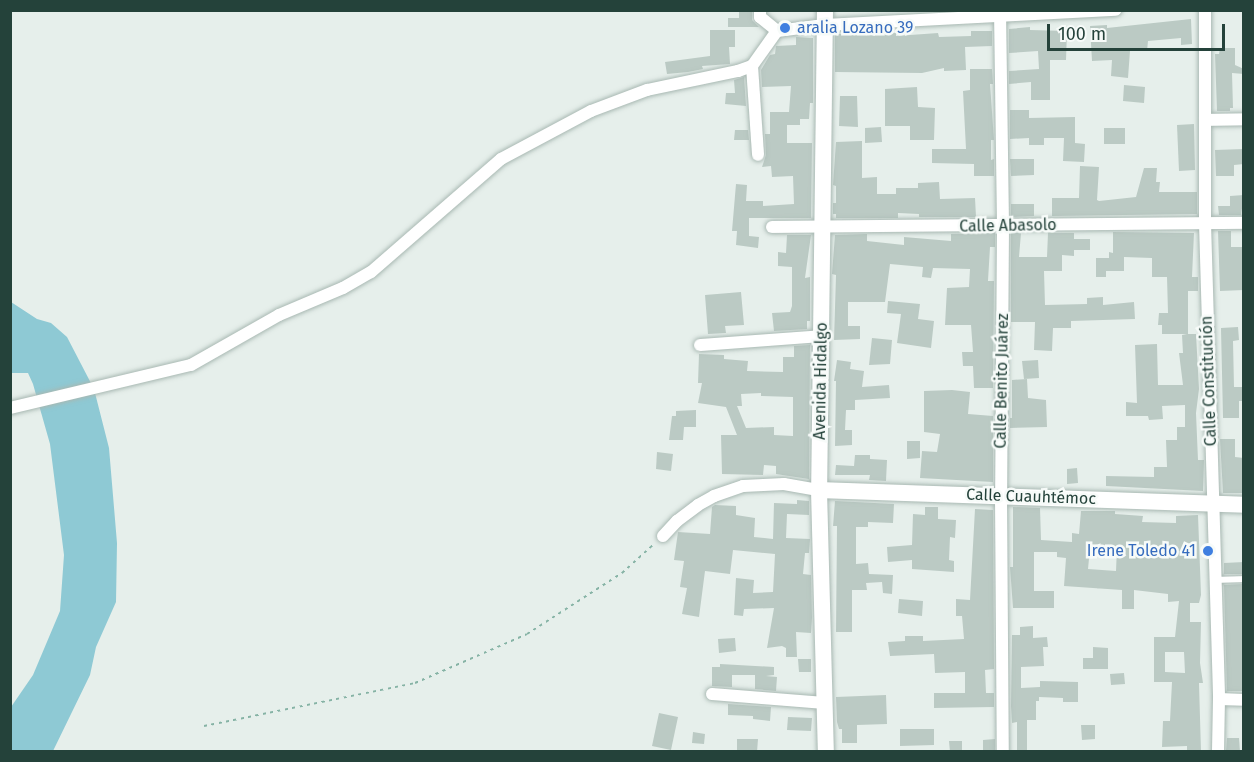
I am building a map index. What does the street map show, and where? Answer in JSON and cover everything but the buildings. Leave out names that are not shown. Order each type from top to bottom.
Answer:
[{"type":"street","points":[[760,10],[760,17],[777,31]]},
{"type":"street","points":[[10,408],[191,365],[279,315],[344,288],[371,272],[501,159],[591,111],[647,90],[752,66],[777,31],[825,18],[1116,10]]},
{"type":"street","name":"Calle Constitución","points":[[1205,10],[1205,223],[1219,699],[1218,752]]},
{"type":"street","name":"Calle Benito Juárez","points":[[1000,13],[1004,226],[1001,496],[1003,752]]},
{"type":"street","name":"Avenida Hidalgo","points":[[825,18],[819,490],[821,633],[826,752]]},
{"type":"street","points":[[752,66],[758,155]]},
{"type":"street","points":[[1205,120],[1244,118]]},
{"type":"street","name":"Calle Abasolo","points":[[772,227],[1244,223]]},
{"type":"street","points":[[700,345],[822,336]]},
{"type":"street","points":[[663,536],[691,510],[727,491],[743,486],[784,484],[819,490]]},
{"type":"street","name":"Calle Cuauhtémoc","points":[[819,490],[1244,505]]},
{"type":"street","points":[[712,694],[825,703]]},
{"type":"street","points":[[1219,699],[1244,700]]},
{"type":"lane","points":[[1215,580],[1244,579]]},
{"type":"path","points":[[204,726],[415,683],[527,634],[622,573],[663,536]]},
{"type":"water","points":[[11,302],[37,319],[51,323],[67,337],[94,389],[109,448],[117,543],[116,602],[96,647],[90,675],[53,751],[11,751],[11,707],[33,675],[60,611],[64,555],[50,444],[33,384],[28,373],[11,373]]},
{"type":"place","name":"aralia Lozano 39","points":[[785,28]]},
{"type":"place","name":"Irene Toledo 41","points":[[1208,551]]}]
